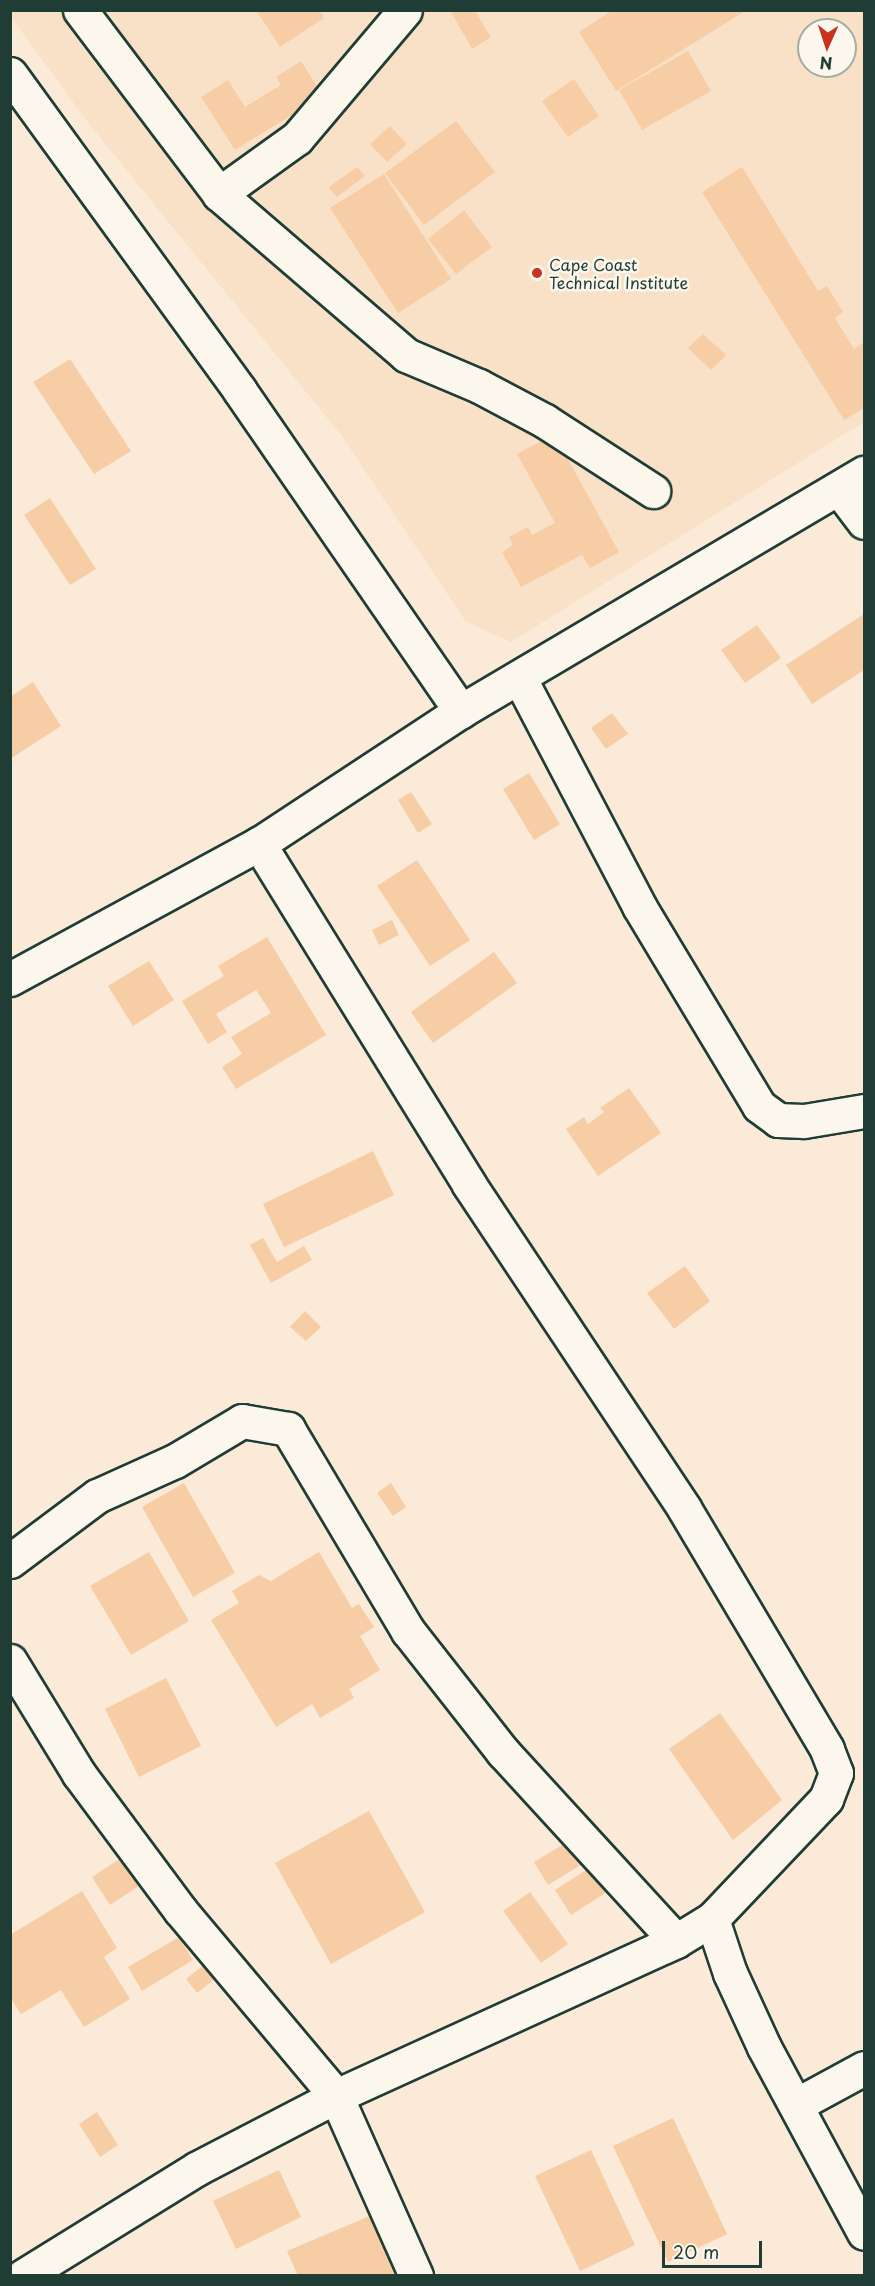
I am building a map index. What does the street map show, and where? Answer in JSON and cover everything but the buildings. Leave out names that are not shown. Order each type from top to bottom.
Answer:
[{"type":"street","points":[[80,10],[219,194],[406,356],[479,386],[545,421],[654,491]]},
{"type":"street","points":[[219,194],[297,138],[405,10]]},
{"type":"street","points":[[10,74],[240,392],[461,711]]},
{"type":"street","points":[[10,979],[258,844],[461,711],[520,679],[852,481],[864,522]]},
{"type":"street","points":[[520,679],[639,906],[759,1106],[778,1120],[804,1121],[864,1111]]},
{"type":"street","points":[[23,2276],[196,2169],[336,2096],[676,1941],[712,1919],[826,1799],[836,1773],[827,1749],[684,1508],[469,1184],[258,844]]},
{"type":"street","points":[[10,1561],[97,1497],[175,1461],[242,1421],[288,1429],[408,1631],[503,1752],[676,1941]]},
{"type":"street","points":[[10,1661],[79,1774],[173,1901],[336,2096],[416,2276]]},
{"type":"street","points":[[712,1919],[730,1973],[764,2047],[864,2233]]},
{"type":"street","points":[[796,2105],[864,2068]]},
{"type":"shaded area","name":"Cape Coast Technical Institute","points":[[10,11],[864,11],[864,422],[511,642],[466,622],[341,435],[89,124],[11,17]]},
{"type":"place","name":"Cape Coast Technical Institute","points":[[537,273]]}]
